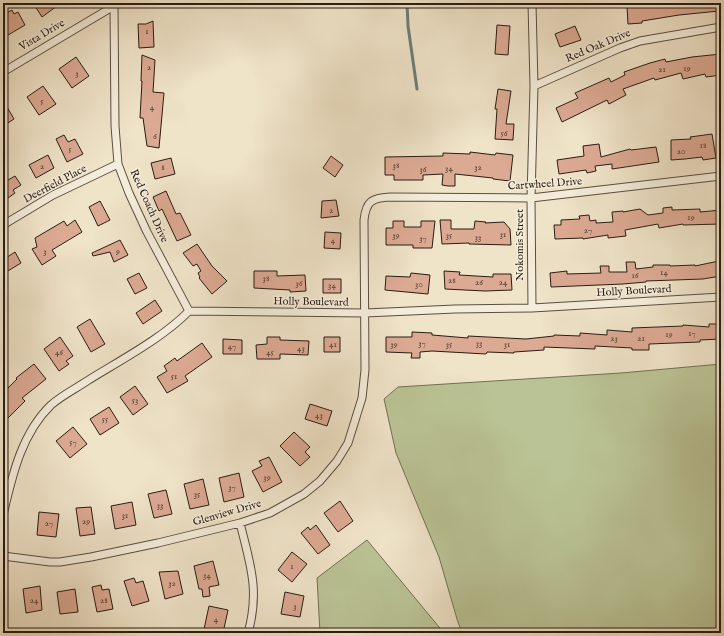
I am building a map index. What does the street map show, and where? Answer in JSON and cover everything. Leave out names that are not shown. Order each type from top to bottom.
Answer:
[{"type":"street","name":"Nokomis Street","points":[[532,3],[534,86],[531,198],[532,308]]},
{"type":"street","name":"Vista Drive","points":[[3,72],[114,6]]},
{"type":"street","name":"Red Coach Drive","points":[[114,6],[115,126],[118,164],[129,193],[147,232],[189,311]]},
{"type":"street","name":"Red Oak Drive","points":[[534,86],[620,48],[640,41],[721,27]]},
{"type":"street","name":"Deerfield Place","points":[[3,225],[53,195],[118,164]]},
{"type":"street","name":"Cartwheel Drive","points":[[371,201],[379,198],[390,197],[531,198],[721,176]]},
{"type":"street","name":"Glenview Drive","points":[[3,556],[50,562],[67,561],[158,543],[240,523],[270,513],[304,494],[320,481],[337,461],[348,443],[362,398],[365,370],[364,220],[365,208],[371,201]]},
{"type":"street","name":"Holly Boulevard","points":[[189,311],[365,313],[476,308],[532,308],[721,297]]},
{"type":"street","points":[[3,516],[13,476],[25,442],[51,405],[174,326],[189,311]]},
{"type":"street","points":[[240,523],[253,575],[254,598],[252,618],[248,633]]},
{"type":"green space","points":[[721,364],[721,633],[462,633],[439,557],[396,453],[384,399],[398,387],[621,373]]},
{"type":"green space","points":[[367,540],[444,633],[320,633],[317,578]]},
{"type":"building","points":[[33,3],[61,3],[42,17]]},
{"type":"building","points":[[636,3],[718,3],[719,11],[679,15],[642,21],[642,23],[628,24],[627,6]]},
{"type":"building","points":[[12,10],[14,14],[18,12],[25,25],[3,38],[3,23],[7,20],[4,14]]},
{"type":"building","points":[[153,21],[154,47],[139,48],[138,24],[146,24]]},
{"type":"building","points":[[497,25],[510,26],[508,55],[495,54]]},
{"type":"building","points":[[575,26],[581,40],[560,47],[555,34]]},
{"type":"building","points":[[721,54],[721,75],[706,77],[705,74],[683,79],[681,73],[655,80],[654,78],[623,89],[626,95],[609,104],[607,100],[562,122],[556,108],[578,98],[575,93],[609,78],[611,82],[625,75],[624,72],[650,63],[665,59],[666,62],[692,57]]},
{"type":"building","points":[[142,55],[155,60],[153,92],[164,93],[159,148],[147,146],[143,118],[140,118]]},
{"type":"building","points":[[76,57],[89,76],[72,88],[59,69]]},
{"type":"building","points":[[43,86],[56,104],[39,115],[27,97]]},
{"type":"building","points":[[498,89],[511,91],[506,124],[514,124],[513,140],[495,139],[497,109],[495,109]]},
{"type":"building","points":[[3,100],[14,119],[3,126]]},
{"type":"building","points":[[712,134],[716,158],[703,160],[702,157],[671,160],[671,140],[691,139],[690,137]]},
{"type":"building","points":[[64,135],[68,142],[75,139],[83,154],[67,162],[56,139]]},
{"type":"building","points":[[599,144],[601,157],[630,149],[656,147],[659,162],[612,169],[612,164],[595,166],[596,171],[587,173],[586,170],[559,174],[557,160],[584,156],[583,146]]},
{"type":"building","points":[[470,152],[495,155],[496,153],[513,155],[510,181],[455,174],[455,186],[448,186],[442,185],[443,174],[423,175],[423,180],[394,180],[394,175],[385,175],[385,157],[443,156],[443,153],[470,154]]},
{"type":"building","points":[[48,155],[54,168],[36,178],[29,165]]},
{"type":"building","points":[[331,156],[343,165],[335,177],[323,168]]},
{"type":"building","points":[[171,158],[175,174],[155,179],[151,163]]},
{"type":"building","points":[[15,176],[21,185],[13,190],[15,193],[8,198],[3,190],[3,183]]},
{"type":"building","points":[[166,191],[176,214],[180,213],[191,235],[177,241],[162,209],[159,211],[153,197]]},
{"type":"building","points":[[336,200],[339,216],[321,218],[322,201]]},
{"type":"building","points":[[100,201],[110,220],[98,226],[89,207]]},
{"type":"building","points":[[672,207],[672,210],[700,209],[700,212],[721,210],[721,224],[683,224],[659,228],[658,224],[625,230],[626,236],[608,238],[608,235],[583,239],[555,239],[554,225],[561,225],[561,220],[580,219],[579,216],[589,215],[590,221],[596,220],[596,223],[613,222],[612,212],[640,209],[648,215],[663,213],[663,208]]},
{"type":"building","points":[[75,220],[82,232],[52,250],[56,256],[42,265],[32,249],[37,247],[35,238],[64,221],[67,226]]},
{"type":"building","points":[[440,220],[451,220],[451,229],[474,229],[475,221],[486,222],[485,223],[504,222],[510,229],[511,245],[469,243],[442,244]]},
{"type":"building","points":[[393,221],[404,221],[404,227],[421,227],[421,221],[435,221],[432,248],[413,248],[413,245],[386,245],[386,228],[393,228]]},
{"type":"building","points":[[325,232],[341,233],[340,249],[324,248]]},
{"type":"building","points":[[120,240],[128,255],[114,262],[110,252],[93,256],[92,253]]},
{"type":"building","points":[[197,244],[212,266],[227,281],[212,294],[199,278],[198,273],[201,271],[197,264],[193,266],[183,253]]},
{"type":"building","points":[[15,252],[21,263],[3,274],[3,260]]},
{"type":"building","points":[[719,261],[721,276],[703,279],[551,287],[550,273],[567,271],[567,274],[601,273],[600,266],[609,266],[609,272],[627,272],[626,262],[635,262],[636,269],[653,267],[653,265],[695,266]]},
{"type":"building","points":[[254,271],[277,271],[277,276],[305,275],[306,291],[290,292],[290,290],[254,288]]},
{"type":"building","points":[[444,271],[460,272],[459,275],[493,277],[493,274],[511,274],[512,290],[485,291],[445,289]]},
{"type":"building","points":[[139,273],[147,288],[135,294],[127,279]]},
{"type":"building","points":[[411,273],[430,275],[428,294],[385,290],[386,276],[410,277]]},
{"type":"building","points":[[323,279],[341,279],[341,293],[323,293]]},
{"type":"building","points":[[155,300],[162,311],[143,324],[136,313]]},
{"type":"building","points":[[90,319],[105,344],[91,352],[77,327]]},
{"type":"building","points":[[709,324],[721,324],[721,339],[700,340],[700,342],[649,344],[649,350],[632,350],[632,348],[595,346],[595,349],[544,347],[544,350],[514,353],[487,352],[486,354],[432,351],[420,352],[420,358],[411,358],[412,353],[386,352],[386,337],[412,337],[412,332],[468,338],[468,336],[526,339],[554,335],[580,336],[580,333],[607,335],[607,330],[632,332],[632,328],[683,325],[709,327]]},
{"type":"building","points":[[60,337],[73,356],[66,361],[69,364],[59,371],[44,349]]},
{"type":"building","points":[[267,337],[280,337],[280,340],[309,341],[308,355],[280,354],[280,359],[257,359],[256,345],[267,344]]},
{"type":"building","points":[[324,337],[340,337],[340,352],[324,352]]},
{"type":"building","points":[[223,339],[242,340],[242,354],[223,354]]},
{"type":"building","points":[[202,343],[212,357],[185,376],[188,381],[167,393],[157,377],[167,371],[164,366],[175,358],[177,361]]},
{"type":"building","points":[[34,364],[46,379],[22,398],[25,401],[3,423],[3,393],[17,379],[16,378]]},
{"type":"building","points":[[135,386],[148,404],[133,415],[120,397]]},
{"type":"building","points":[[310,404],[332,411],[327,426],[305,419]]},
{"type":"building","points":[[109,407],[119,423],[100,435],[90,419]]},
{"type":"building","points":[[73,427],[87,444],[70,458],[56,441]]},
{"type":"building","points":[[294,432],[310,447],[305,452],[310,457],[300,466],[280,446]]},
{"type":"building","points":[[269,457],[282,482],[263,492],[252,471],[262,466],[259,461]]},
{"type":"building","points":[[239,473],[244,497],[224,502],[219,478]]},
{"type":"building","points":[[203,479],[209,505],[190,509],[184,484]]},
{"type":"building","points":[[166,490],[172,514],[154,518],[148,494]]},
{"type":"building","points":[[340,501],[353,521],[338,532],[324,513]]},
{"type":"building","points":[[132,502],[136,525],[115,529],[111,506]]},
{"type":"building","points":[[91,507],[95,534],[80,536],[76,508]]},
{"type":"building","points":[[39,512],[59,514],[56,537],[37,535]]},
{"type":"building","points":[[316,525],[330,545],[318,554],[301,533],[308,527],[310,530]]},
{"type":"building","points":[[292,552],[307,564],[292,582],[278,570]]},
{"type":"building","points":[[213,561],[219,585],[209,587],[210,596],[203,597],[202,589],[199,589],[194,566]]},
{"type":"building","points":[[178,571],[183,594],[165,599],[159,572]]},
{"type":"building","points":[[134,578],[136,583],[143,581],[149,601],[132,606],[124,581]]},
{"type":"building","points":[[101,585],[102,590],[109,589],[113,609],[97,612],[92,587]]},
{"type":"building","points":[[40,586],[42,610],[26,613],[23,589]]},
{"type":"building","points":[[75,589],[78,612],[60,614],[57,592]]},
{"type":"building","points":[[285,592],[304,596],[300,617],[281,614]]},
{"type":"building","points":[[209,606],[228,610],[223,633],[204,629]]},
{"type":"waterway","points":[[407,3],[408,26],[417,89]]}]
